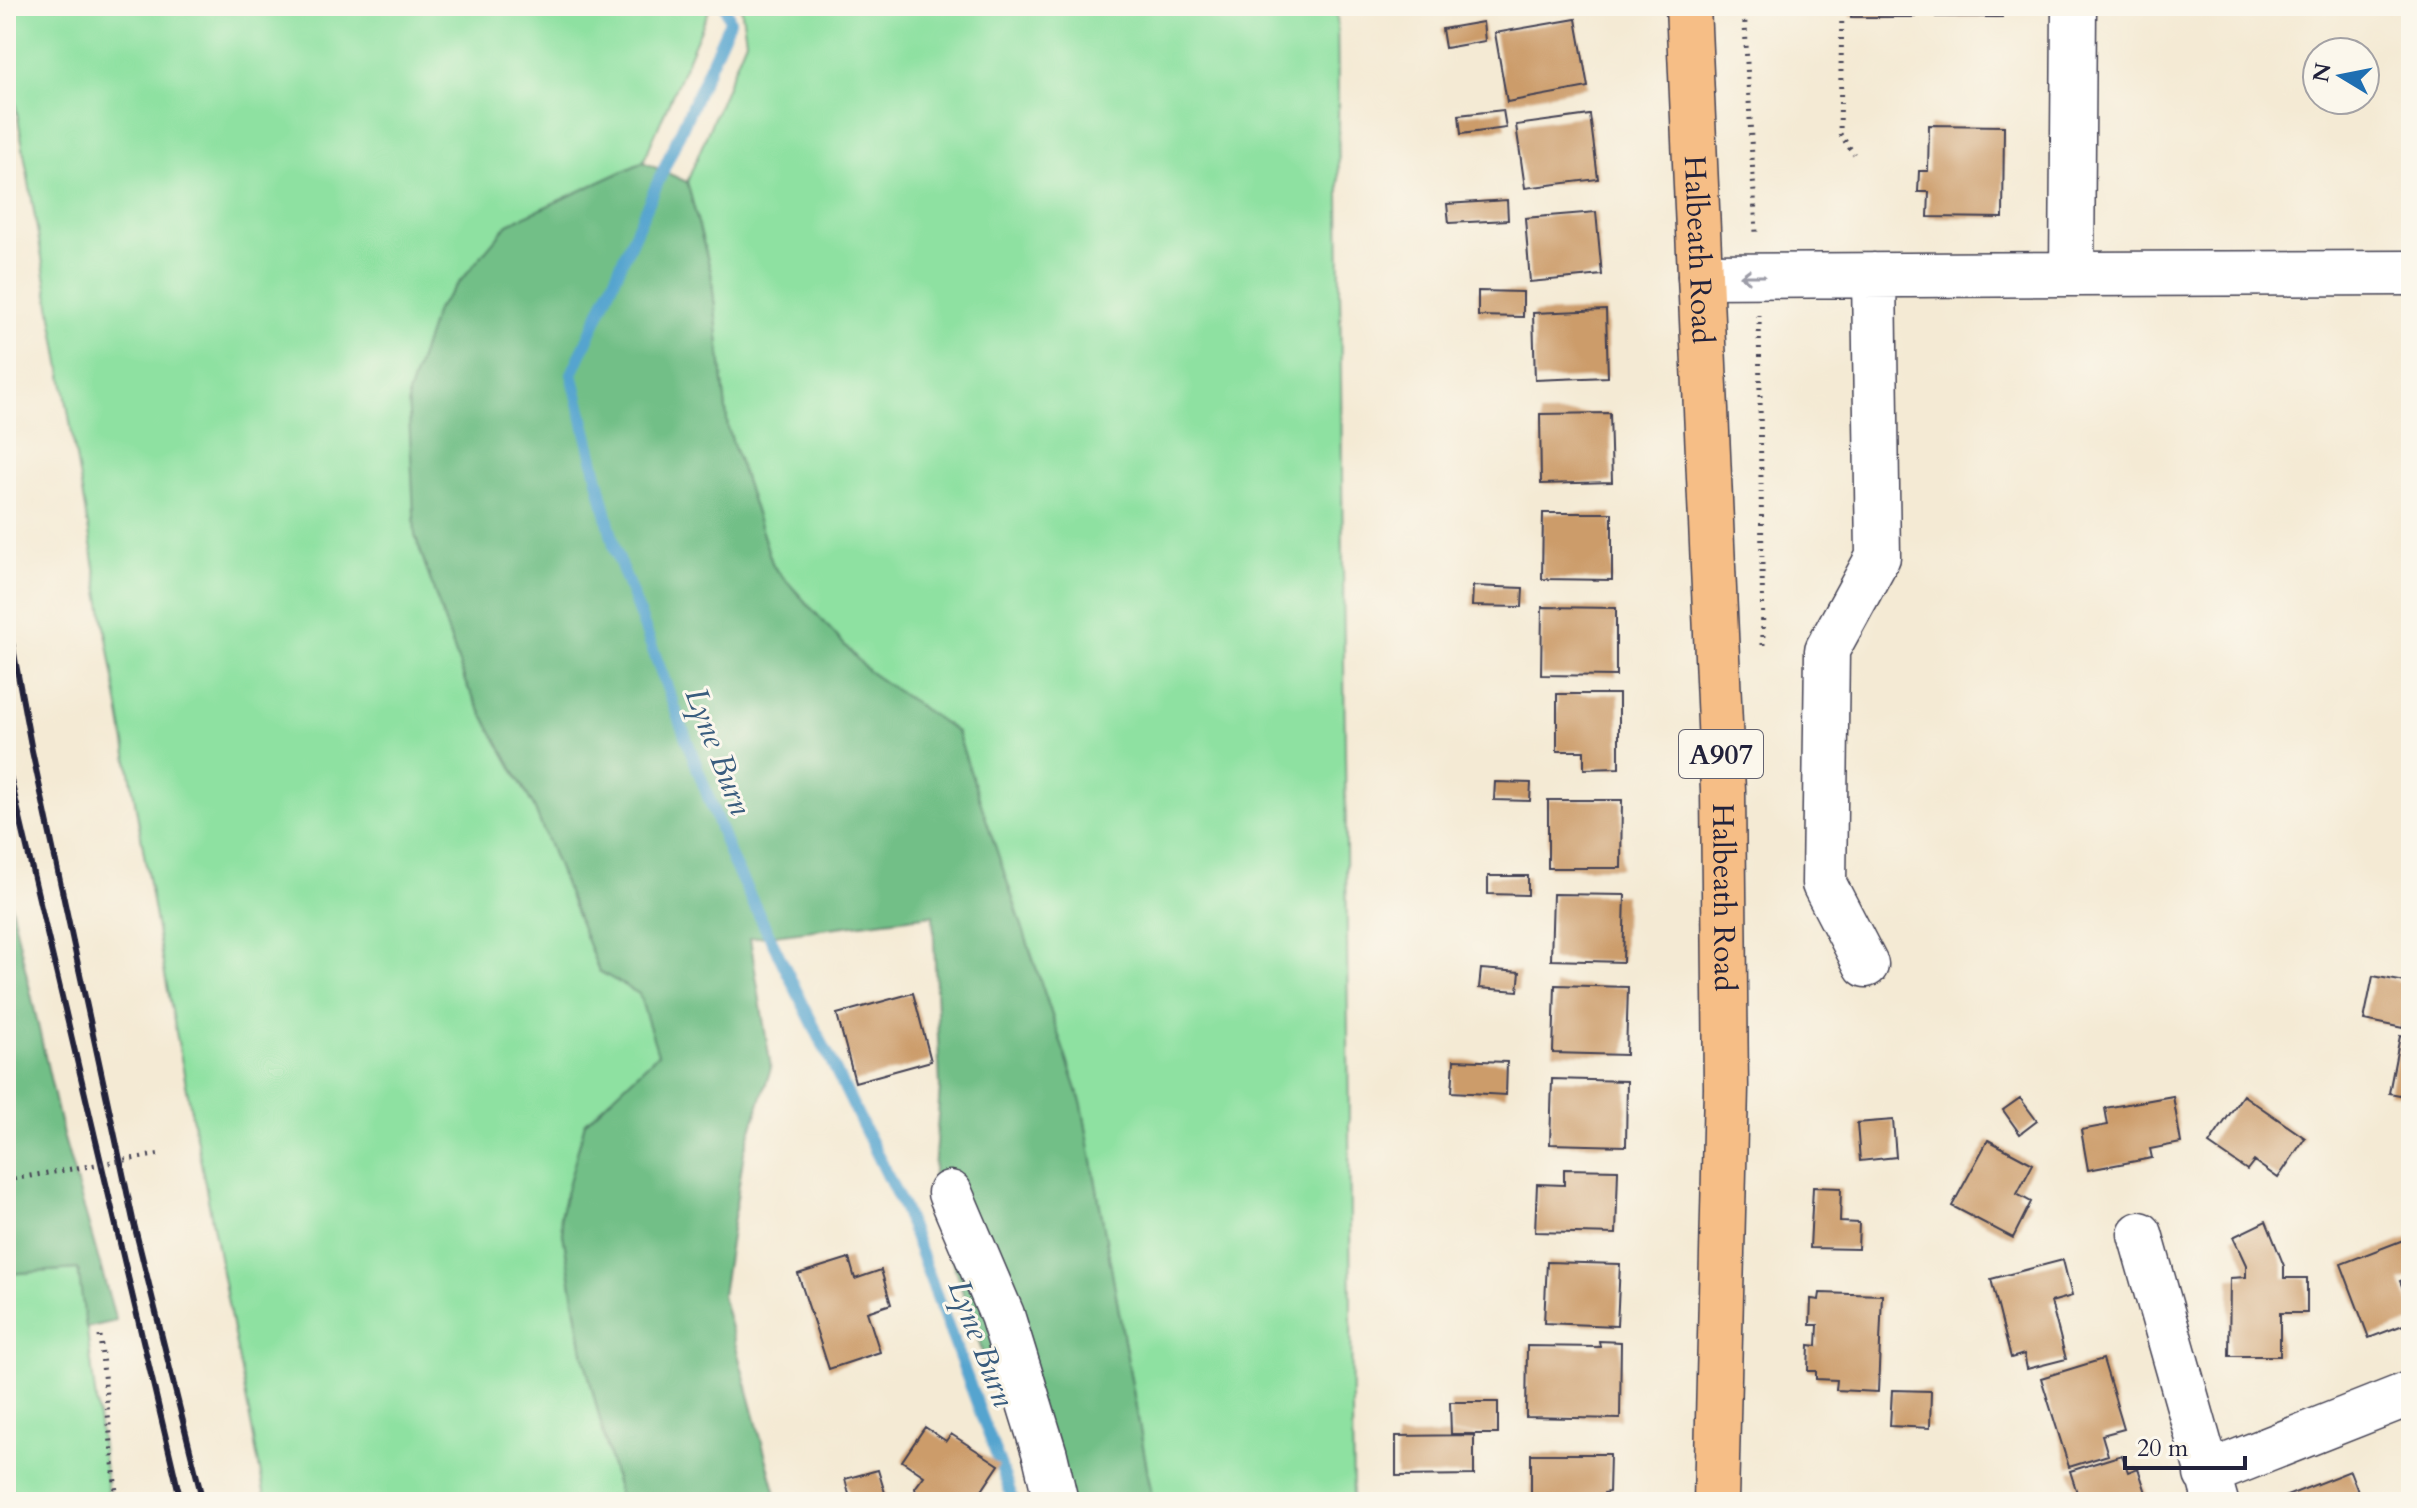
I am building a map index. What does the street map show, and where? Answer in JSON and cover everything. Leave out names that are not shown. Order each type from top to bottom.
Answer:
[{"type":"main road","name":"Halbeath Road","points":[[1688,6],[1724,823],[1726,1088],[1716,1502]]},
{"type":"street","points":[[2072,274],[2074,6]]},
{"type":"street","points":[[1700,276],[2411,273]]},
{"type":"street","points":[[1866,965],[1824,884],[1827,650],[1878,557],[1874,275]]},
{"type":"street","points":[[950,1193],[1002,1315],[1045,1455],[1056,1502]]},
{"type":"street","points":[[2140,1234],[2211,1488],[2411,1393]]},
{"type":"path","points":[[1842,6],[1840,134],[1854,154]]},
{"type":"path","points":[[6,1180],[161,1154]]},
{"type":"path","points":[[100,1336],[117,1502]]},
{"type":"green space","points":[[6,6],[711,6],[643,162],[508,224],[415,535],[466,684],[534,807],[599,971],[643,996],[658,1054],[585,1123],[560,1216],[584,1357],[621,1502],[266,1502],[162,959],[6,48]]},
{"type":"green space","points":[[741,6],[1337,6],[1353,1502],[1153,1502],[1082,1105],[957,733],[868,671],[773,566],[728,428],[711,272],[687,182],[746,40]]},
{"type":"green space","points":[[643,162],[687,182],[711,272],[728,428],[773,566],[868,671],[957,732],[1082,1105],[1153,1502],[1038,1502],[994,1388],[932,1199],[940,1087],[933,915],[750,938],[771,1068],[744,1152],[722,1295],[777,1498],[775,1502],[621,1502],[584,1357],[560,1216],[585,1123],[658,1054],[639,994],[599,971],[534,807],[466,684],[415,535],[408,395],[436,310],[508,224]]},
{"type":"green space","points":[[6,884],[63,1135],[116,1321],[86,1328],[78,1269],[6,1274]]},
{"type":"green space","points":[[79,1269],[109,1502],[14,1502],[6,1462],[6,1274]]},
{"type":"building","points":[[1851,6],[2002,6],[2002,17],[1936,17],[1936,9],[1915,9],[1915,17],[1851,17]]},
{"type":"building","points":[[1576,19],[1588,87],[1507,102],[1495,33]]},
{"type":"building","points":[[1483,22],[1485,41],[1445,48],[1442,29]]},
{"type":"building","points":[[1503,110],[1506,128],[1461,134],[1459,115]]},
{"type":"building","points":[[1590,115],[1598,179],[1525,188],[1516,125]]},
{"type":"building","points":[[1929,125],[2004,126],[2003,218],[1928,217],[1929,192],[1918,192],[1919,171],[1928,171]]},
{"type":"building","points":[[1507,200],[1508,220],[1449,223],[1447,204]]},
{"type":"building","points":[[1596,212],[1602,275],[1530,282],[1525,218]]},
{"type":"building","points":[[1478,291],[1523,292],[1523,317],[1478,316]]},
{"type":"building","points":[[1606,310],[1608,377],[1535,380],[1533,313]]},
{"type":"building","points":[[1610,413],[1612,482],[1541,484],[1540,414]]},
{"type":"building","points":[[1543,513],[1612,513],[1612,580],[1542,579]]},
{"type":"building","points":[[1473,586],[1523,588],[1522,607],[1472,606]]},
{"type":"building","points":[[1542,607],[1616,608],[1616,676],[1541,675]]},
{"type":"building","points":[[1557,694],[1619,694],[1619,768],[1584,769],[1584,751],[1557,751]]},
{"type":"building","points":[[1495,782],[1531,783],[1530,801],[1494,800]]},
{"type":"building","points":[[1548,800],[1622,800],[1621,868],[1548,868]]},
{"type":"building","points":[[1488,876],[1528,876],[1528,895],[1488,894]]},
{"type":"building","points":[[1553,894],[1625,895],[1623,962],[1551,960]]},
{"type":"building","points":[[1481,969],[1520,972],[1518,991],[1479,988]]},
{"type":"building","points":[[2373,976],[2411,983],[2403,1028],[2364,1020]]},
{"type":"building","points":[[1555,985],[1628,987],[1626,1055],[1553,1053]]},
{"type":"building","points":[[913,993],[931,1061],[855,1082],[837,1014]]},
{"type":"building","points":[[2400,1036],[2411,1038],[2411,1097],[2389,1093]]},
{"type":"building","points":[[1454,1060],[1507,1062],[1506,1095],[1452,1092]]},
{"type":"building","points":[[1552,1079],[1627,1081],[1626,1146],[1550,1144]]},
{"type":"building","points":[[2243,1095],[2305,1138],[2278,1178],[2254,1161],[2247,1170],[2209,1144]]},
{"type":"building","points":[[2173,1096],[2181,1143],[2150,1149],[2152,1158],[2088,1170],[2081,1130],[2108,1125],[2105,1108]]},
{"type":"building","points":[[2020,1098],[2037,1121],[2020,1134],[2003,1110]]},
{"type":"building","points":[[1893,1120],[1896,1157],[1860,1161],[1857,1123]]},
{"type":"building","points":[[1988,1140],[2033,1164],[2017,1194],[2031,1202],[2013,1238],[1952,1206]]},
{"type":"building","points":[[1564,1169],[1618,1170],[1616,1234],[1535,1232],[1537,1184],[1564,1185]]},
{"type":"building","points":[[1813,1187],[1841,1188],[1840,1222],[1859,1223],[1858,1249],[1810,1248]]},
{"type":"building","points":[[2266,1221],[2284,1266],[2284,1278],[2307,1278],[2307,1313],[2280,1313],[2280,1356],[2229,1356],[2230,1278],[2246,1277],[2246,1265],[2233,1237]]},
{"type":"building","points":[[2411,1237],[2411,1277],[2400,1281],[2411,1309],[2411,1322],[2369,1338],[2341,1264]]},
{"type":"building","points":[[849,1258],[855,1279],[881,1270],[891,1304],[867,1312],[880,1352],[829,1369],[798,1274]]},
{"type":"building","points":[[2063,1260],[2072,1296],[2051,1302],[2066,1359],[2027,1369],[2024,1354],[2011,1358],[1991,1279]]},
{"type":"building","points":[[1547,1262],[1620,1264],[1617,1326],[1544,1323]]},
{"type":"building","points":[[1820,1293],[1882,1295],[1878,1392],[1836,1390],[1837,1380],[1816,1379],[1816,1371],[1808,1371],[1809,1345],[1817,1346],[1818,1325],[1810,1325],[1811,1299],[1819,1300]]},
{"type":"building","points":[[1599,1341],[1621,1342],[1620,1419],[1526,1417],[1527,1346],[1600,1347]]},
{"type":"building","points":[[2103,1359],[2124,1429],[2102,1435],[2108,1455],[2069,1467],[2041,1378]]},
{"type":"building","points":[[1892,1390],[1931,1391],[1930,1428],[1890,1426]]},
{"type":"building","points":[[1450,1402],[1498,1402],[1498,1434],[1451,1434]]},
{"type":"building","points":[[925,1427],[946,1441],[951,1434],[999,1465],[977,1498],[978,1502],[918,1502],[915,1488],[924,1476],[902,1461]]},
{"type":"building","points":[[1474,1435],[1474,1475],[1396,1476],[1396,1436]]},
{"type":"building","points":[[1531,1454],[1610,1454],[1609,1492],[1604,1493],[1604,1502],[1531,1502]]},
{"type":"building","points":[[2122,1455],[2128,1472],[2138,1468],[2149,1502],[2080,1502],[2070,1471]]},
{"type":"building","points":[[878,1470],[886,1496],[851,1502],[845,1479]]},
{"type":"building","points":[[2350,1471],[2362,1502],[2286,1502],[2284,1497]]},
{"type":"waterway","name":"Lyne Burn","points":[[725,6],[730,21],[572,374],[615,549],[732,860],[904,1209],[1014,1502]]},
{"type":"railway","points":[[6,610],[32,751],[133,1220],[203,1502]]},
{"type":"railway","points":[[6,759],[181,1502]]}]
